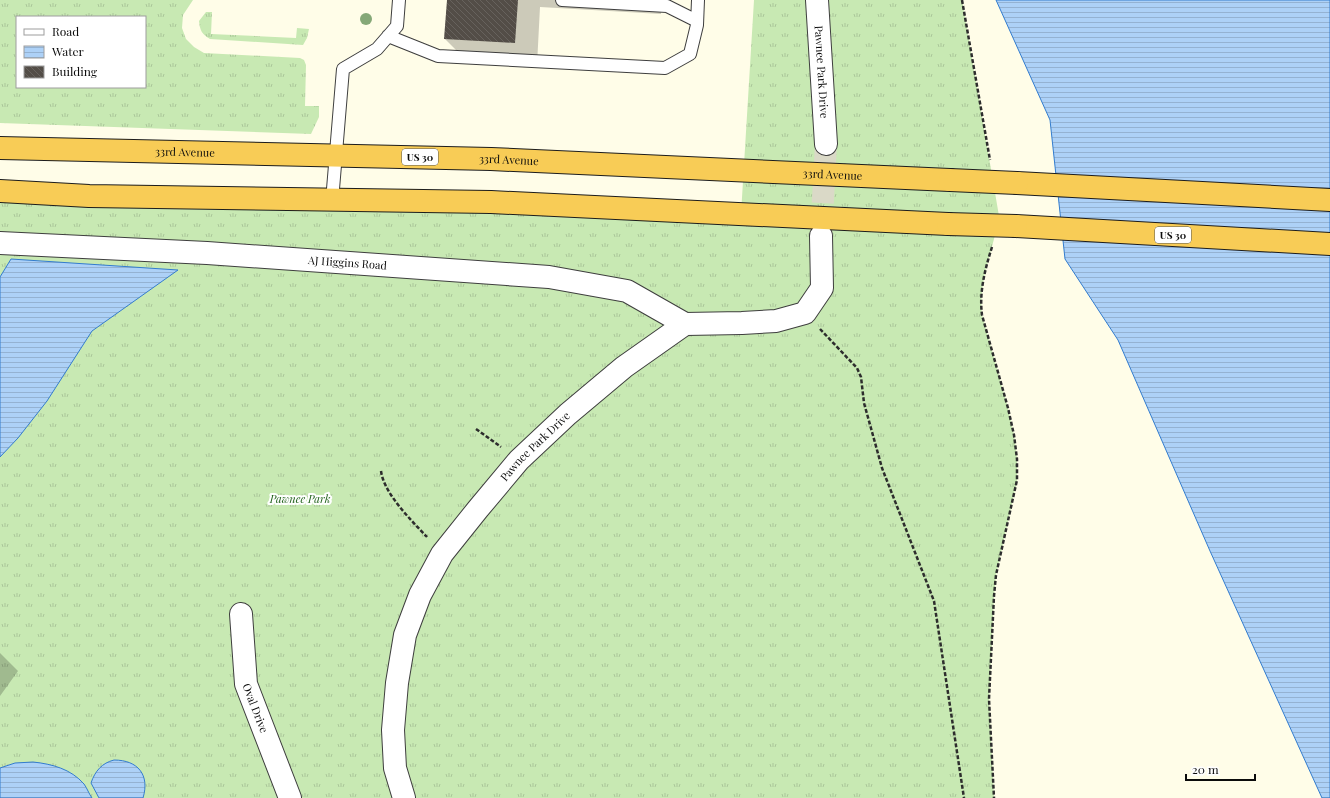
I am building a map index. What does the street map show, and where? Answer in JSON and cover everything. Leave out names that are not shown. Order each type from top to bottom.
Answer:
[{"type":"highway","name":"33rd Avenue","points":[[0,148],[491,158],[1017,183],[1330,200]]},
{"type":"highway","name":"US 30","points":[[0,191],[89,196],[332,201],[491,202],[1016,226],[1330,244]]},
{"type":"street","name":"Pawnee Park Drive","points":[[817,0],[826,144]]},
{"type":"street","points":[[685,324],[776,321],[805,313],[822,288],[821,236]]},
{"type":"street","name":"AJ Higgins Road","points":[[0,243],[207,253],[549,277],[627,291],[685,324]]},
{"type":"street","name":"Pawnee Park Drive","points":[[404,798],[395,768],[393,730],[397,683],[405,635],[420,595],[442,554],[520,460],[568,414],[624,367],[685,324]]},
{"type":"street","name":"Oval Drive","points":[[241,614],[246,684],[290,798]]},
{"type":"lane","points":[[332,201],[343,69],[377,49],[397,26],[399,0]]},
{"type":"lane","points":[[562,0],[667,6],[697,21]]},
{"type":"lane","points":[[388,36],[438,56],[665,68],[690,54],[697,25],[698,0]]},
{"type":"path","points":[[962,0],[991,164]]},
{"type":"path","points":[[992,246],[982,284],[980,300],[982,315],[1008,408],[1017,459],[1017,480],[996,575],[994,596],[989,699],[994,798]]},
{"type":"path","points":[[805,313],[849,360],[859,372],[861,377],[864,403],[882,468],[934,601],[964,798]]},
{"type":"path","points":[[476,429],[520,460]]},
{"type":"path","points":[[381,471],[387,487],[398,505],[442,554]]},
{"type":"green space","points":[[0,0],[193,0],[183,15],[182,28],[186,39],[194,47],[204,53],[300,58],[304,60],[306,65],[305,106],[319,106],[319,117],[311,134],[0,123]]},
{"type":"green space","name":"Pawnee Park","points":[[754,0],[962,0],[999,216],[984,277],[981,302],[982,315],[1008,408],[1014,435],[1017,459],[1017,481],[996,575],[994,596],[989,699],[994,798],[0,798],[0,191],[741,214]]},
{"type":"green space","points":[[206,12],[212,12],[211,34],[296,38],[297,28],[309,29],[307,38],[303,45],[210,39],[202,32],[199,24],[199,21]]},
{"type":"water","points":[[996,0],[1330,0],[1330,798],[1322,798],[1210,551],[1118,340],[1065,259],[1050,120]]},
{"type":"water","points":[[11,259],[178,270],[92,331],[47,401],[18,438],[0,457],[0,277]]},
{"type":"water","points":[[114,760],[130,763],[140,770],[145,782],[143,798],[99,798],[91,783],[97,771],[103,765]]},
{"type":"water","points":[[33,762],[47,764],[67,771],[84,784],[92,798],[0,798],[0,768],[15,763]]},
{"type":"building","points":[[447,0],[518,0],[515,43],[444,39]]},
{"type":"tunnel","points":[[821,236],[826,144]]}]
